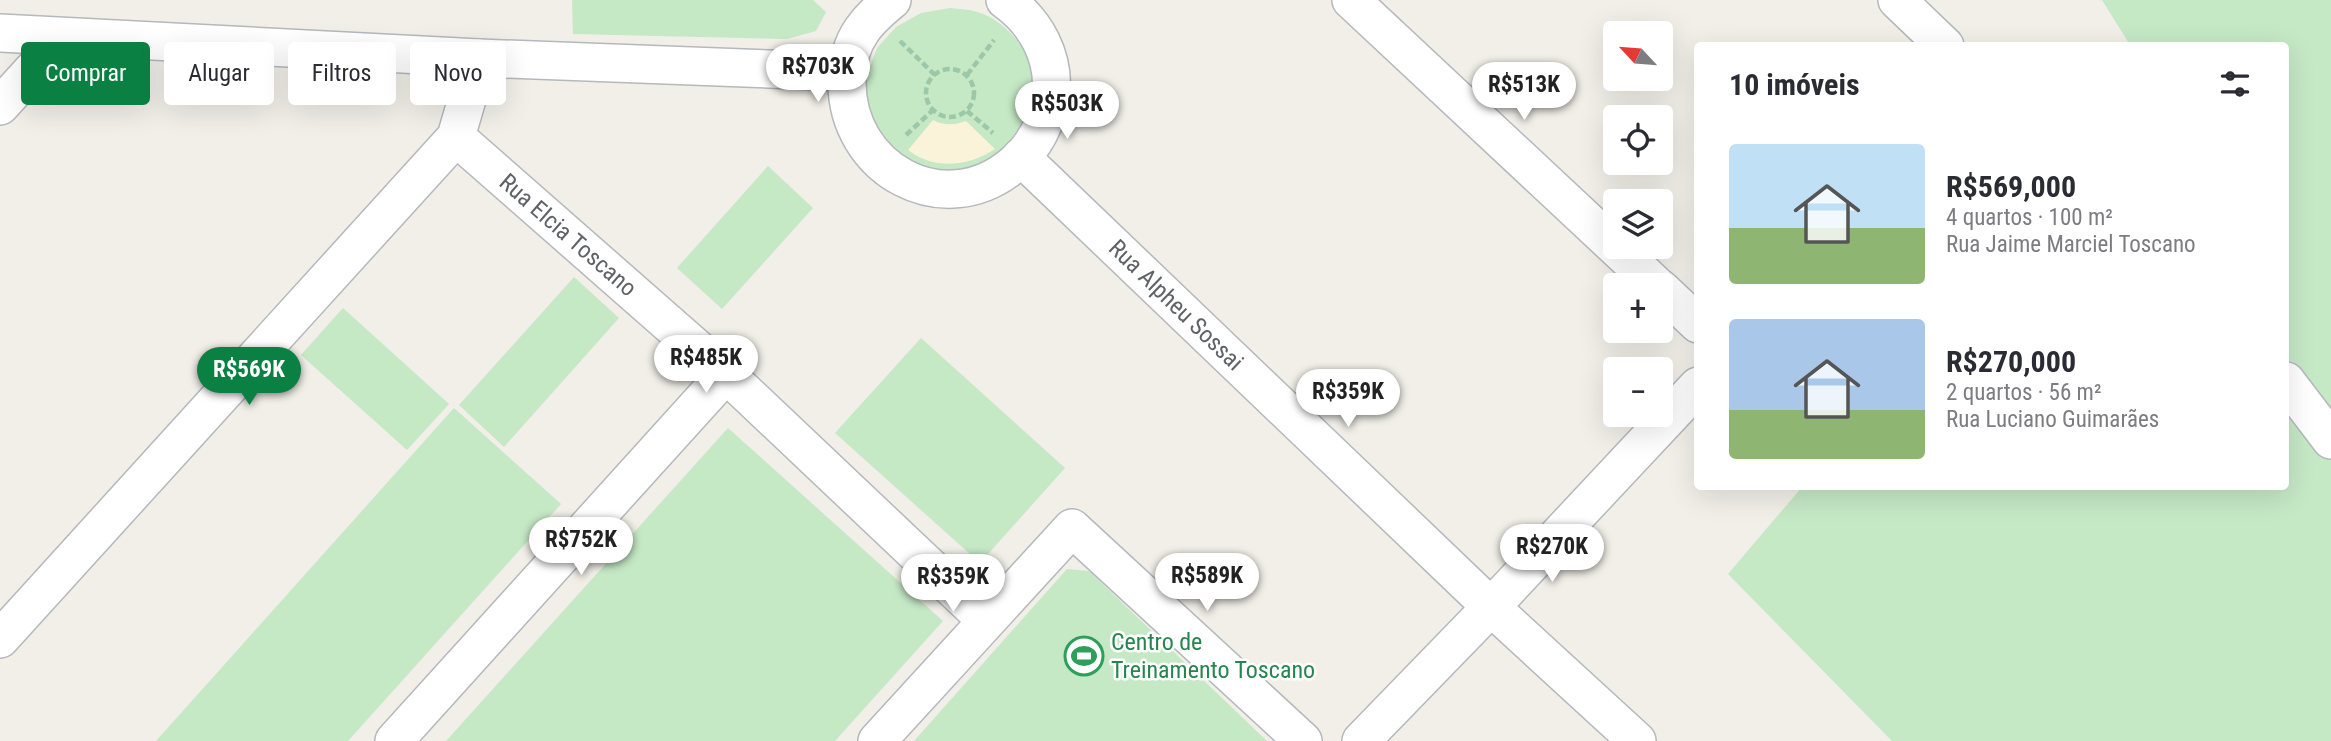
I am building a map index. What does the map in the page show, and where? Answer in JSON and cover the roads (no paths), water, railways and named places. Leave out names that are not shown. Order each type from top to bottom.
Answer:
[{"type":"street","points":[[1351,0],[1643,273]]},
{"type":"street","points":[[1897,0],[1941,42]]},
{"type":"street","points":[[874,5],[852,51],[847,72],[846,96],[852,120],[863,142],[878,161],[897,174],[917,184],[962,188],[984,182],[1004,172],[1036,139],[1046,118],[1051,94],[1051,71],[1045,48],[1017,3]]},
{"type":"street","points":[[0,33],[410,55]]},
{"type":"street","points":[[0,106],[62,38]]},
{"type":"street","points":[[506,59],[847,72]]},
{"type":"street","points":[[0,639],[456,137],[465,105]]},
{"type":"street","name":"Rua Elcia Toscano","points":[[456,137],[726,374],[986,620]]},
{"type":"street","name":"Rua Alpheu Sossai","points":[[1021,157],[1492,607],[1637,741]]},
{"type":"street","points":[[1673,300],[1694,320]]},
{"type":"street","points":[[394,741],[726,374]]},
{"type":"street","points":[[2289,386],[2331,440]]},
{"type":"street","points":[[1361,741],[1492,607],[1694,390]]},
{"type":"street","points":[[877,741],[1072,528],[1303,741]]},
{"type":"place","name":"Centro de Treinamento Toscano","points":[[1084,656]]}]
